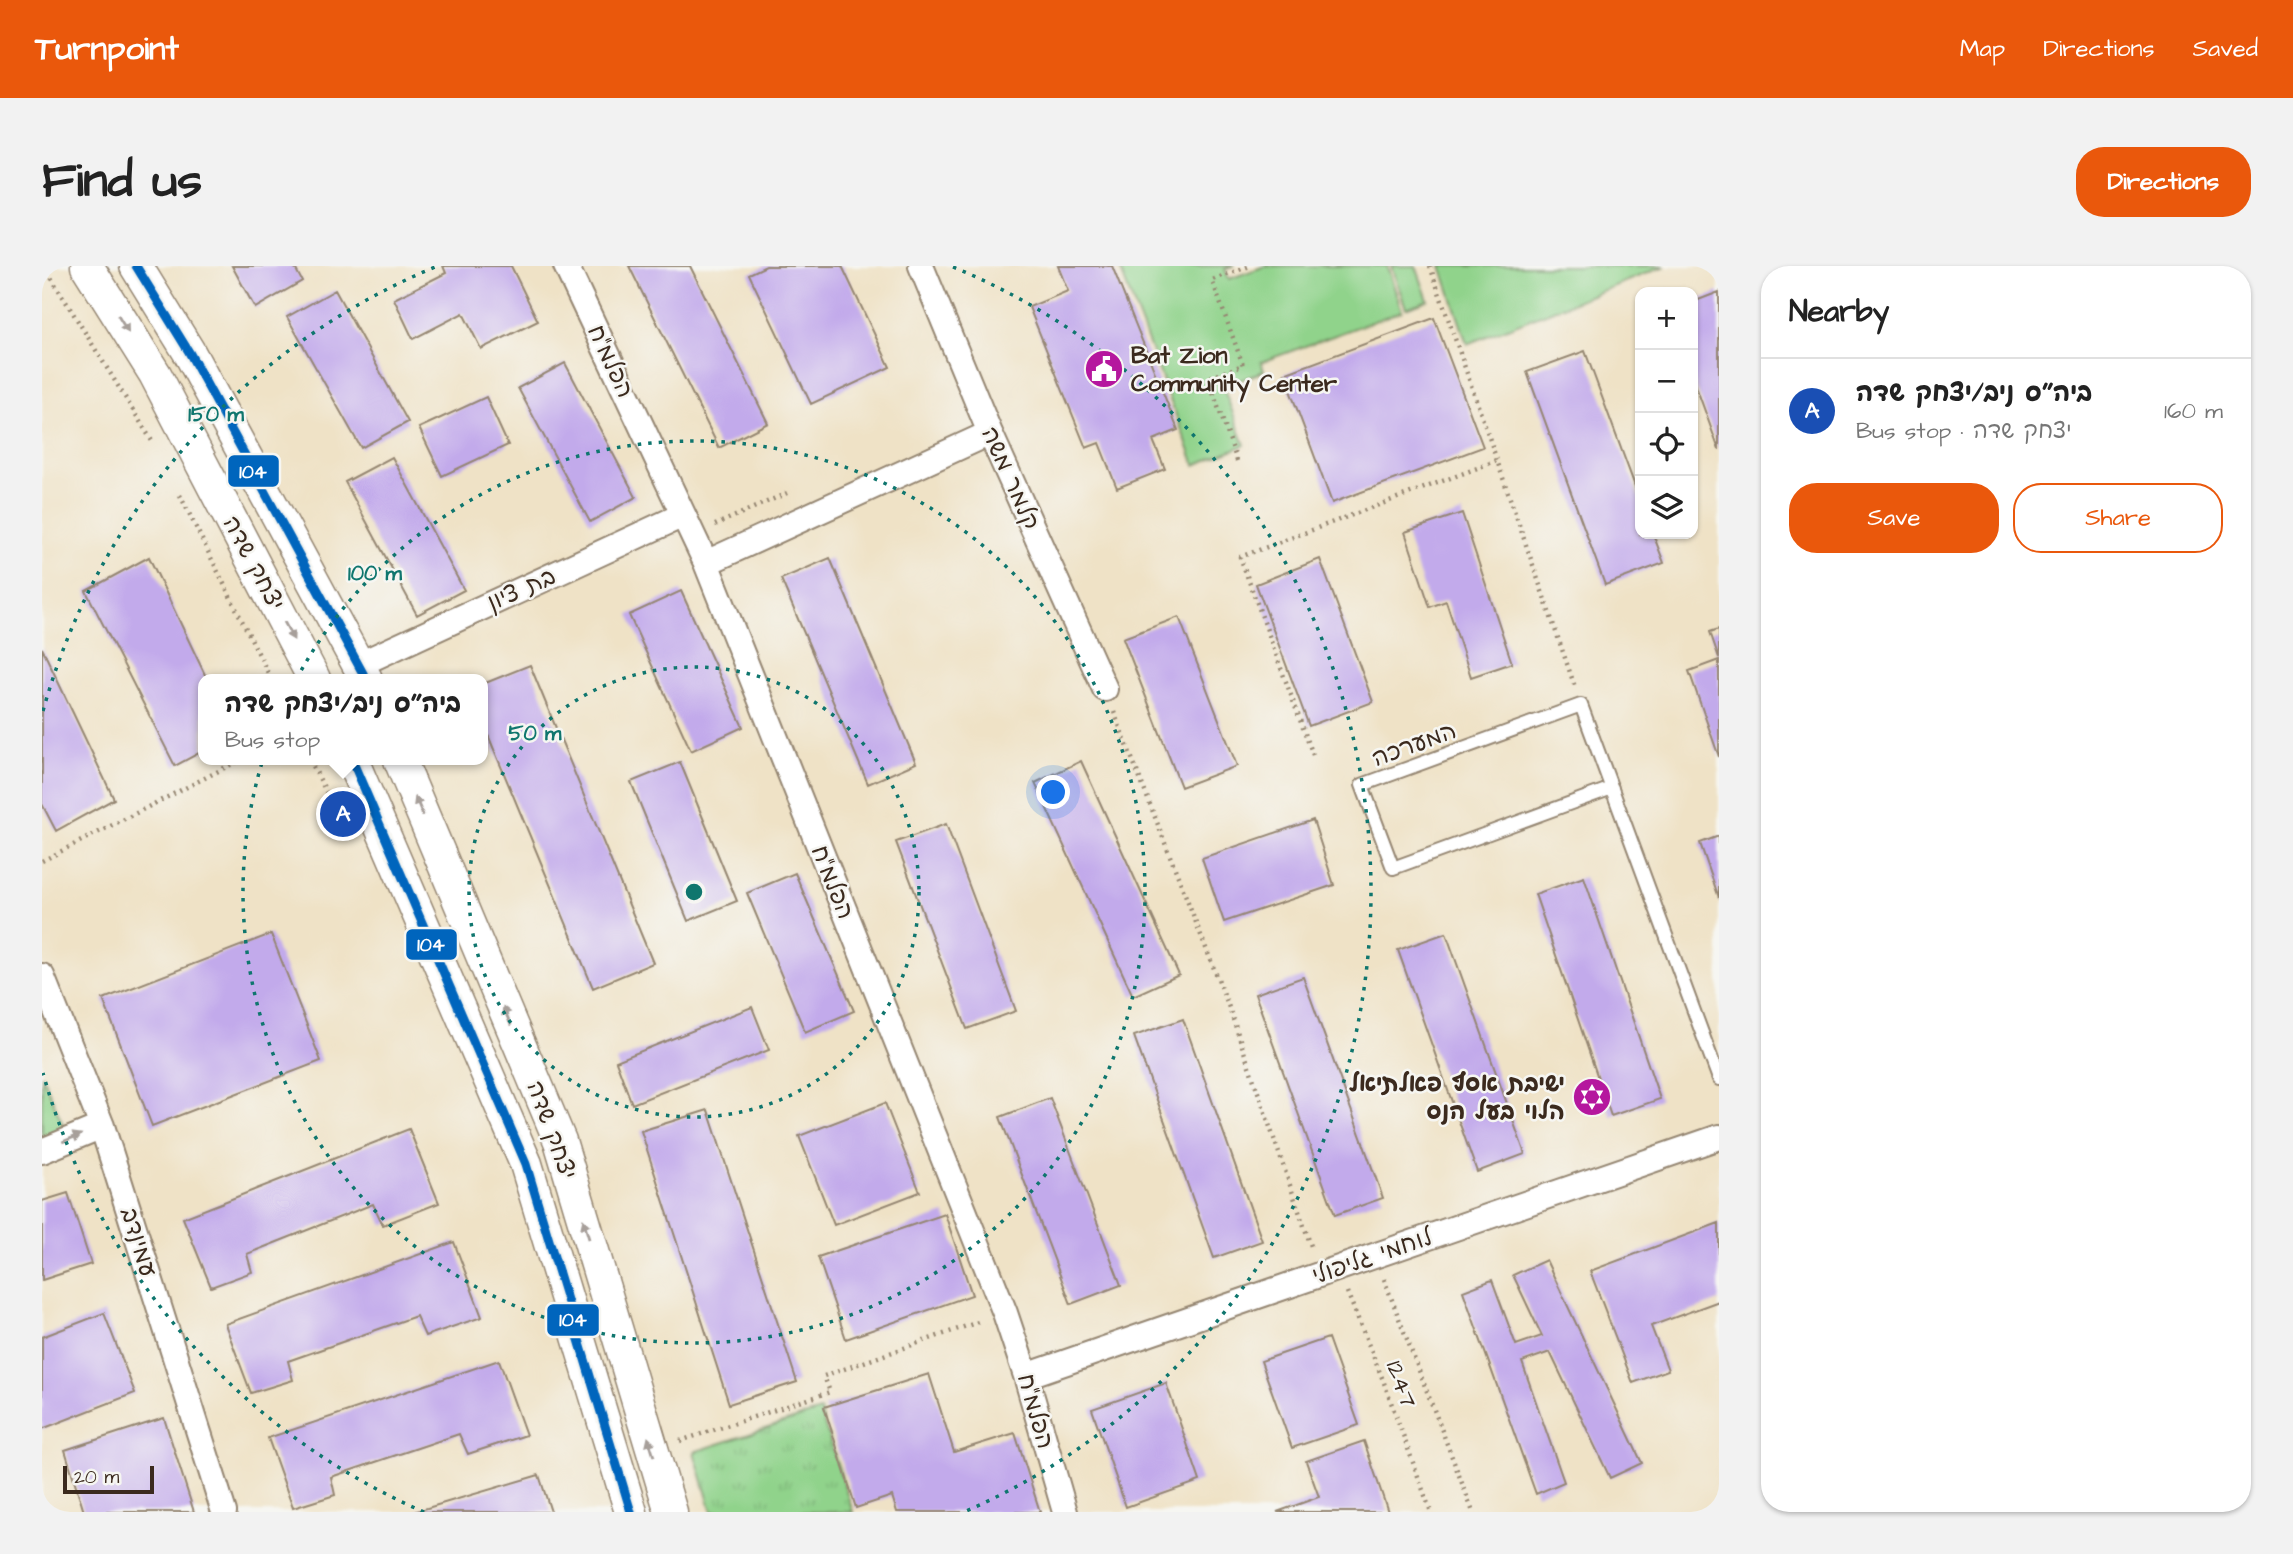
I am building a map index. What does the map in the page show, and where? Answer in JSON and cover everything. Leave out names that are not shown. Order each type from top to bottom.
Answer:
[{"type":"street","name":"יצחק שדה","points":[[87,266],[155,374],[311,674]]},
{"type":"street","name":"יצחק שדה","points":[[136,266],[189,352],[363,671]]},
{"type":"street","name":"הפלמ\"ח","points":[[566,266],[706,563],[1005,1313],[1065,1512]]},
{"type":"street","name":"קלמר משה","points":[[920,266],[990,433],[1105,689]]},
{"type":"street","points":[[706,563],[990,433]]},
{"type":"street","name":"בת ציון","points":[[363,671],[683,515]]},
{"type":"street","name":"יצחק שדה","points":[[354,765],[526,1164],[631,1512]]},
{"type":"street","name":"יצחק שדה","points":[[402,765],[560,1141],[671,1512]]},
{"type":"street","name":"עמינדב","points":[[42,976],[102,1126],[224,1512]]},
{"type":"street","points":[[42,1151],[102,1126]]},
{"type":"street","name":"לוחמי גליפולי","points":[[1026,1376],[1719,1137]]},
{"type":"lane","points":[[1581,705],[1719,1079]]},
{"type":"lane","name":"המערכה","points":[[1581,705],[1362,785],[1388,856],[1393,868],[1612,788]]},
{"type":"path","points":[[44,266],[159,452]]},
{"type":"path","points":[[1237,461],[1208,378],[1243,365],[1212,280],[1250,266]]},
{"type":"path","points":[[1430,266],[1581,705]]},
{"type":"path","points":[[1313,755],[1240,557],[1496,461]]},
{"type":"path","name":"יצחק שדה","points":[[177,488],[269,674]]},
{"type":"path","name":"1247","points":[[1105,689],[1330,1271],[1383,1380],[1431,1512]]},
{"type":"path","points":[[42,861],[230,765]]},
{"type":"path","points":[[1375,1255],[1473,1512]]},
{"type":"path","points":[[652,1450],[830,1392],[824,1376],[1005,1313]]},
{"type":"green space","points":[[1119,266],[1234,266],[1225,269],[1229,279],[1265,266],[1387,266],[1402,311],[1261,362],[1264,371],[1223,387],[1245,445],[1195,465]]},
{"type":"green space","points":[[1391,266],[1416,266],[1428,300],[1406,308]]},
{"type":"green space","points":[[1441,266],[1665,266],[1467,344]]},
{"type":"green space","points":[[42,1075],[67,1134],[42,1143]]},
{"type":"green space","points":[[820,1411],[853,1512],[712,1512],[694,1452]]},
{"type":"building","points":[[232,266],[294,266],[302,281],[255,308]]},
{"type":"building","points":[[443,266],[511,266],[538,321],[481,349],[463,313],[413,339],[394,299],[446,273]]},
{"type":"building","points":[[629,266],[690,266],[768,423],[719,448]]},
{"type":"building","points":[[766,266],[842,266],[890,367],[811,404],[749,274]]},
{"type":"building","name":"Bat Zion Community Center","points":[[1058,266],[1112,266],[1178,430],[1153,440],[1165,469],[1117,488],[1099,443],[1086,448],[1029,307],[1068,291]]},
{"type":"building","points":[[335,290],[408,422],[361,448],[287,317]]},
{"type":"building","points":[[1719,292],[1719,450],[1698,392],[1698,300]]},
{"type":"building","points":[[1434,318],[1483,447],[1332,503],[1284,374]]},
{"type":"building","points":[[1585,351],[1635,486],[1635,539],[1655,539],[1664,563],[1605,585],[1527,372]]},
{"type":"building","points":[[565,363],[636,497],[590,522],[518,388]]},
{"type":"building","points":[[486,397],[508,445],[442,476],[419,428]]},
{"type":"building","points":[[392,457],[464,590],[417,615],[345,482]]},
{"type":"building","points":[[1462,513],[1512,663],[1471,677],[1446,601],[1430,607],[1405,532]]},
{"type":"building","points":[[149,557],[205,674],[198,674],[198,754],[175,766],[86,591]]},
{"type":"building","points":[[830,558],[916,763],[868,784],[781,579]]},
{"type":"building","points":[[1320,559],[1373,702],[1309,726],[1256,584]]},
{"type":"building","points":[[681,591],[743,727],[691,751],[629,615]]},
{"type":"building","points":[[1179,617],[1237,766],[1181,787],[1123,638]]},
{"type":"building","points":[[1719,629],[1719,658],[1710,632]]},
{"type":"building","points":[[42,648],[114,799],[56,831],[42,804]]},
{"type":"building","points":[[1719,660],[1719,757],[1689,671]]},
{"type":"building","points":[[530,665],[653,963],[593,988],[488,735],[488,682]]},
{"type":"building","points":[[1081,761],[1179,975],[1133,996],[1035,783]]},
{"type":"building","points":[[680,762],[737,901],[688,921],[631,782]]},
{"type":"building","points":[[1313,820],[1334,885],[1224,922],[1202,858]]},
{"type":"building","points":[[946,824],[1016,1011],[967,1029],[896,842]]},
{"type":"building","points":[[1719,836],[1719,898],[1700,843]]},
{"type":"building","points":[[795,873],[854,1011],[805,1032],[747,893]]},
{"type":"building","points":[[1584,877],[1660,1099],[1611,1116],[1535,894]]},
{"type":"building","points":[[1446,933],[1525,1154],[1477,1172],[1398,950]]},
{"type":"building","points":[[271,934],[321,1061],[152,1126],[103,999]]},
{"type":"building","points":[[1303,977],[1383,1198],[1335,1215],[1255,994]]},
{"type":"building","points":[[752,1007],[769,1050],[632,1104],[616,1061]]},
{"type":"building","points":[[1183,1019],[1262,1241],[1214,1258],[1134,1036]]},
{"type":"building","points":[[1050,1098],[1121,1285],[1071,1304],[1000,1117]]},
{"type":"building","points":[[885,1103],[920,1192],[834,1225],[799,1136]]},
{"type":"building","points":[[708,1110],[797,1382],[729,1404],[641,1131]]},
{"type":"building","points":[[409,1129],[439,1203],[383,1225],[373,1204],[247,1254],[252,1272],[211,1287],[183,1218]]},
{"type":"building","points":[[68,1193],[91,1264],[42,1280],[42,1201]]},
{"type":"building","points":[[945,1214],[972,1295],[846,1339],[818,1257]]},
{"type":"building","points":[[1719,1223],[1719,1301],[1651,1326],[1668,1370],[1633,1383],[1590,1271]]},
{"type":"building","points":[[454,1242],[482,1317],[425,1336],[416,1316],[288,1361],[293,1380],[251,1393],[225,1324]]},
{"type":"building","points":[[1546,1260],[1642,1463],[1610,1478],[1550,1352],[1522,1362],[1564,1482],[1536,1494],[1463,1291],[1492,1280],[1516,1345],[1542,1336],[1513,1275]]},
{"type":"building","points":[[104,1313],[135,1393],[42,1429],[42,1337]]},
{"type":"building","points":[[1328,1338],[1359,1425],[1292,1448],[1261,1361]]},
{"type":"building","points":[[499,1360],[526,1435],[468,1454],[459,1434],[331,1477],[335,1495],[293,1508],[268,1438]]},
{"type":"building","points":[[929,1374],[954,1452],[1015,1433],[1040,1512],[897,1512],[892,1496],[856,1508],[824,1407]]},
{"type":"building","points":[[1166,1383],[1200,1481],[1126,1507],[1092,1409]]},
{"type":"building","points":[[164,1418],[194,1512],[84,1512],[65,1450]]},
{"type":"building","points":[[1364,1441],[1388,1512],[1277,1512],[1319,1497],[1306,1461]]},
{"type":"building","points":[[539,1475],[551,1512],[417,1512],[417,1511]]},
{"type":"transit line","name":"104","points":[[136,266],[189,352],[363,674]]},
{"type":"transit line","name":"104","points":[[354,765],[526,1164],[631,1512]]},
{"type":"place","name":"Bat Zion Community Center","points":[[1104,369]]},
{"type":"place","name":"ביה״ס ניב/יצחק שדה","points":[[343,814]]},
{"type":"place","name":"ישיבת אסף פאלתיאל הלוי בעל הנס","points":[[1592,1097]]}]
